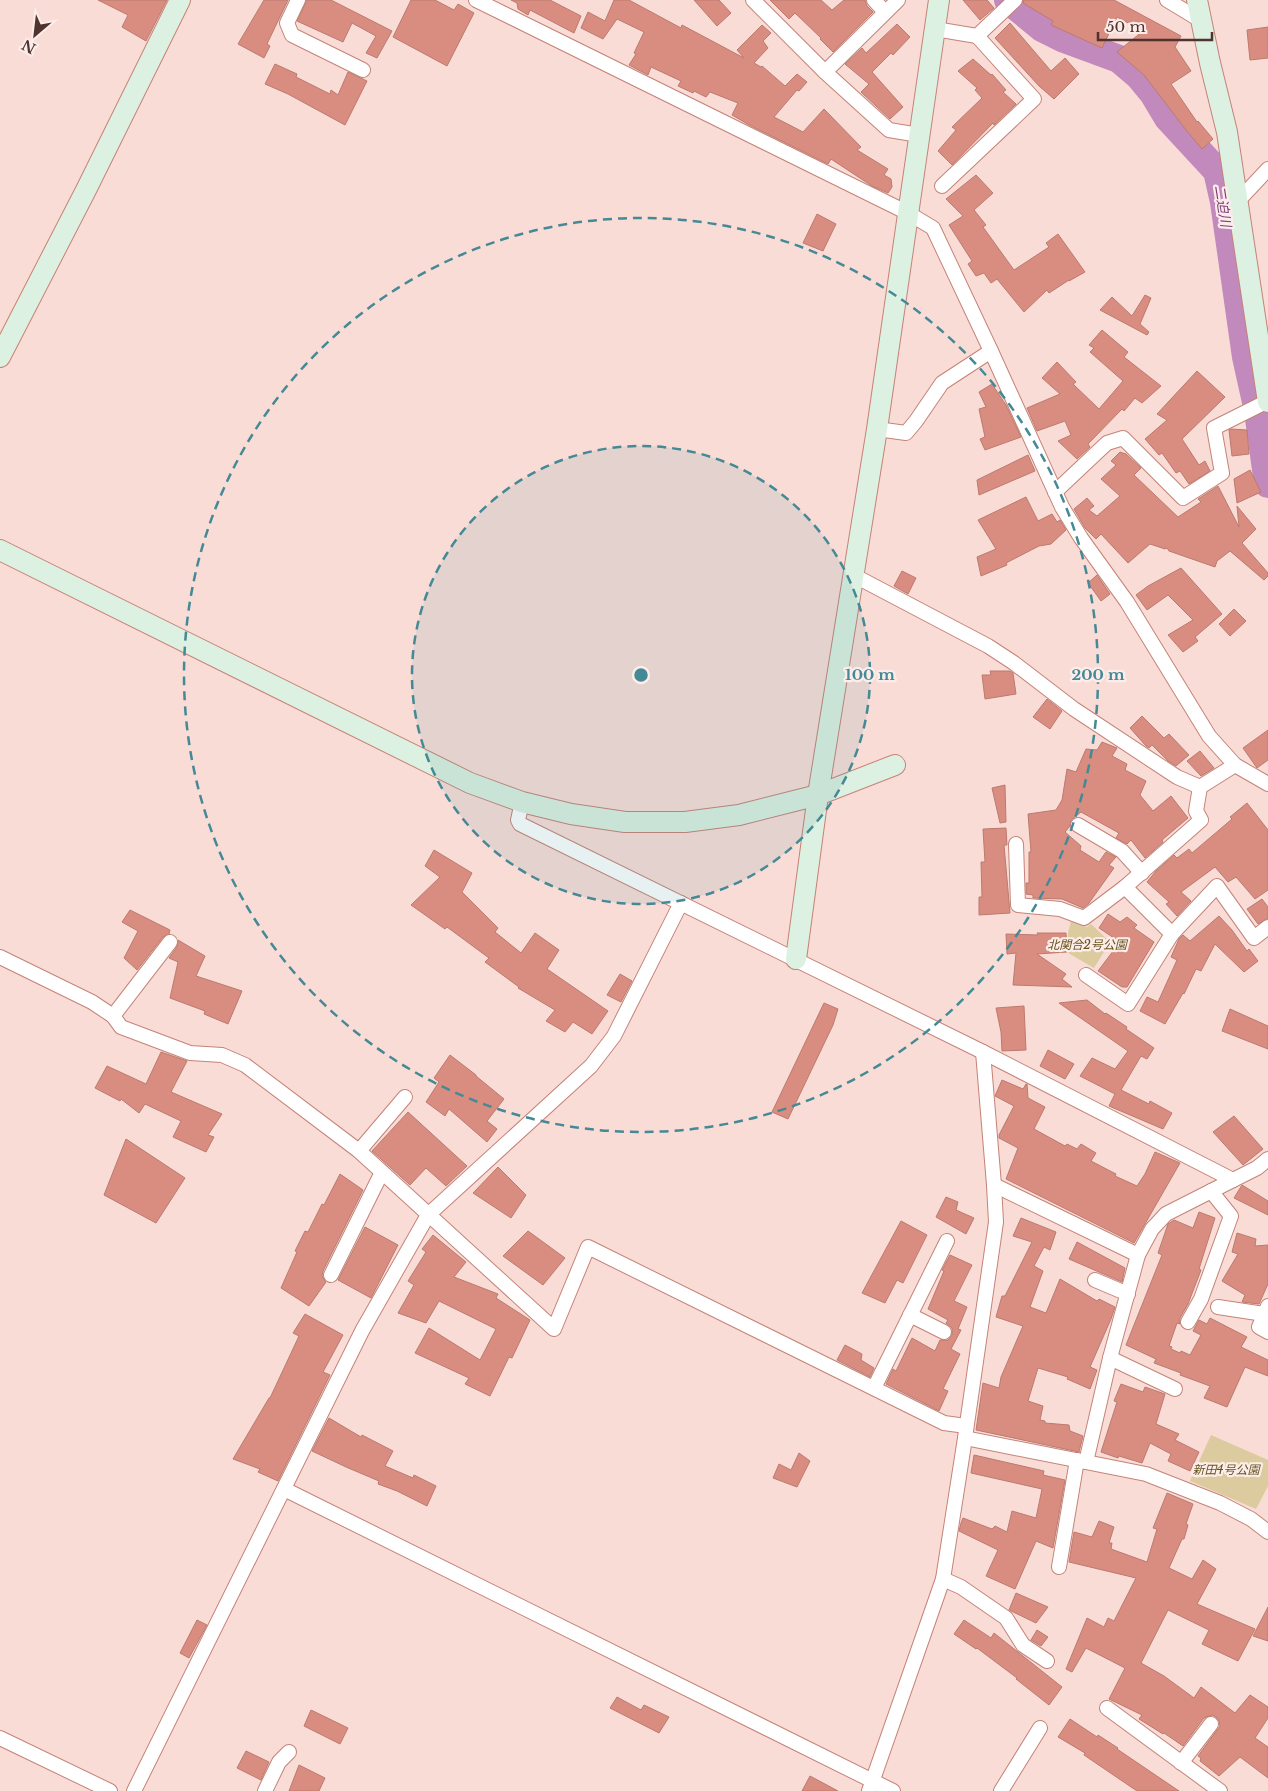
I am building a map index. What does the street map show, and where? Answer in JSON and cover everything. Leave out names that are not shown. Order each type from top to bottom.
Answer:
[{"type":"street","points":[[0,357],[86,190],[180,0]]},
{"type":"street","points":[[298,0],[287,22],[292,35],[363,70]]},
{"type":"street","points":[[476,0],[908,213],[933,228],[1062,507],[1081,538],[1127,602],[1209,736],[1235,765],[1268,784]]},
{"type":"street","points":[[753,0],[825,72],[889,130],[919,135]]},
{"type":"street","points":[[874,0],[885,12]]},
{"type":"street","points":[[825,72],[898,0]]},
{"type":"street","points":[[796,959],[818,795],[877,429],[939,0]]},
{"type":"street","points":[[1167,0],[1200,20]]},
{"type":"street","points":[[1055,492],[1106,443],[1123,438],[1183,498],[1222,473],[1214,428],[1267,402],[1227,132],[1200,20],[1197,0]]},
{"type":"street","points":[[977,36],[1010,5]]},
{"type":"street","points":[[934,29],[977,36],[1034,99],[942,186]]},
{"type":"street","points":[[1238,201],[1268,169]]},
{"type":"street","points":[[877,429],[906,433],[942,384],[991,351]]},
{"type":"street","points":[[0,550],[470,784],[522,802],[571,814],[625,822],[685,822],[740,815],[818,795],[895,765]]},
{"type":"street","points":[[853,575],[988,646],[1014,663],[1074,709],[1177,777],[1200,787]]},
{"type":"street","points":[[1016,844],[1018,905],[1060,909],[1084,918],[1142,873],[1201,820],[1196,811],[1200,787],[1235,765]]},
{"type":"street","points":[[522,802],[518,820],[520,824],[983,1052],[1233,1180]]},
{"type":"street","points":[[1078,825],[1122,851],[1142,873]]},
{"type":"street","points":[[1086,975],[1128,1004],[1172,934],[1217,886],[1254,938],[1268,927]]},
{"type":"street","points":[[1125,887],[1172,934]]},
{"type":"street","points":[[134,1791],[362,1331],[428,1215],[591,1066],[614,1036],[681,903]]},
{"type":"street","points":[[113,1016],[170,942]]},
{"type":"street","points":[[0,956],[92,1002],[113,1016],[121,1027],[190,1053],[222,1055],[245,1065],[359,1151],[554,1329],[588,1248],[965,1432],[1082,1461],[1146,1474],[1220,1503],[1251,1519],[1268,1532]]},
{"type":"street","points":[[871,1786],[943,1579],[996,1222],[983,1052]]},
{"type":"street","points":[[359,1151],[405,1097]]},
{"type":"street","points":[[1058,1567],[1082,1461],[1138,1255],[1152,1229],[1166,1214],[1257,1168],[1268,1159]]},
{"type":"street","points":[[330,1275],[382,1172]]},
{"type":"street","points":[[994,1185],[1138,1255]]},
{"type":"street","points":[[1188,1322],[1201,1299],[1231,1216],[1211,1191]]},
{"type":"street","points":[[874,1388],[947,1241]]},
{"type":"street","points":[[1095,1280],[1128,1294]]},
{"type":"street","points":[[1218,1307],[1266,1310],[1259,1327],[1268,1332]]},
{"type":"street","points":[[910,1315],[944,1332]]},
{"type":"street","points":[[1110,1358],[1175,1389]]},
{"type":"street","points":[[284,1489],[871,1786],[893,1791]]},
{"type":"street","points":[[943,1579],[960,1587],[1006,1618],[1023,1645],[1048,1661]]},
{"type":"street","points":[[1107,1708],[1220,1791]]},
{"type":"street","points":[[1181,1763],[1211,1724]]},
{"type":"street","points":[[1001,1791],[1040,1728]]},
{"type":"street","points":[[0,1738],[110,1791]]},
{"type":"street","points":[[265,1791],[279,1762],[288,1752]]},
{"type":"green space","name":"北関合2号公園","points":[[1071,921],[1087,927],[1091,924],[1110,942],[1094,968],[1068,953],[1068,933]]},
{"type":"green space","name":"新田4号公園","points":[[1211,1435],[1268,1460],[1268,1486],[1256,1509],[1190,1481]]},
{"type":"building","points":[[98,0],[167,0],[146,41],[122,27],[128,15]]},
{"type":"building","points":[[264,0],[288,0],[267,44],[270,46],[264,58],[238,44]]},
{"type":"building","points":[[307,0],[331,0],[392,31],[377,58],[366,53],[376,36],[352,23],[343,42],[297,21]]},
{"type":"building","points":[[411,0],[435,0],[454,10],[458,4],[474,13],[447,66],[393,37]]},
{"type":"building","points":[[511,0],[550,0],[581,16],[574,33],[530,10],[528,15],[518,9],[517,3]]},
{"type":"building","points":[[614,0],[629,0],[681,28],[682,25],[744,58],[737,50],[762,25],[771,33],[763,41],[768,48],[754,63],[762,66],[785,86],[797,74],[807,82],[799,91],[797,90],[774,117],[803,132],[824,109],[861,147],[857,150],[888,169],[884,175],[891,179],[892,187],[888,193],[872,186],[831,159],[828,164],[732,115],[738,103],[710,92],[706,97],[694,91],[693,93],[678,86],[681,81],[651,67],[648,75],[629,65],[636,54],[634,53],[644,32],[617,19],[603,39],[581,28],[588,12],[605,21]]},
{"type":"building","points":[[694,0],[719,0],[731,13],[717,26]]},
{"type":"building","points":[[770,0],[821,0],[832,10],[844,0],[865,0],[867,6],[873,12],[833,52],[795,13],[789,19]]},
{"type":"building","points":[[963,0],[987,0],[994,8],[980,20]]},
{"type":"building","points":[[1024,0],[1114,0],[1181,36],[1175,47],[1191,71],[1171,84],[1197,122],[1213,139],[1202,149],[1144,75],[1117,52],[1143,31],[1117,17],[1102,48],[1051,25],[1053,21],[1023,3]]},
{"type":"building","points":[[1010,23],[1051,71],[1065,58],[1079,74],[1054,99],[1039,86],[995,38]]},
{"type":"building","points":[[897,24],[910,37],[893,55],[891,53],[872,72],[903,107],[890,119],[861,92],[869,84],[845,64],[862,48],[866,53]]},
{"type":"building","points":[[1268,27],[1268,58],[1250,60],[1247,30]]},
{"type":"building","points":[[973,59],[992,74],[1006,90],[1003,92],[1016,104],[994,125],[993,123],[952,165],[938,151],[956,130],[952,127],[982,98],[975,90],[977,88],[958,71]]},
{"type":"building","points":[[275,64],[297,74],[296,77],[330,94],[331,90],[338,95],[348,72],[367,81],[345,125],[288,94],[265,84]]},
{"type":"building","points":[[976,175],[993,193],[974,210],[986,225],[983,227],[1014,270],[1049,247],[1046,243],[1058,234],[1085,272],[1049,293],[1047,290],[1024,312],[997,279],[991,283],[984,273],[976,276],[968,264],[972,261],[949,225],[963,216],[946,199]]},
{"type":"building","points":[[817,214],[836,224],[823,251],[803,243]]},
{"type":"building","points":[[1145,295],[1151,298],[1140,324],[1149,332],[1147,335],[1100,310],[1112,297],[1132,316]]},
{"type":"building","points":[[1102,330],[1128,352],[1124,357],[1161,386],[1142,403],[1135,398],[1124,411],[1122,409],[1088,444],[1090,447],[1077,459],[1058,441],[1071,435],[1065,421],[1037,431],[1027,408],[1060,394],[1042,378],[1057,362],[1076,382],[1073,384],[1099,409],[1123,381],[1090,352],[1094,348],[1089,345]]},
{"type":"building","points":[[1197,371],[1225,397],[1182,439],[1199,465],[1205,461],[1210,471],[1189,484],[1180,471],[1176,473],[1162,453],[1159,455],[1145,439],[1167,420],[1157,414]]},
{"type":"building","points":[[992,384],[1006,405],[1021,437],[985,450],[980,439],[985,437],[979,409],[986,407],[979,392]]},
{"type":"building","points":[[1229,430],[1247,430],[1249,454],[1232,456]]},
{"type":"building","points":[[1120,452],[1126,454],[1141,468],[1134,475],[1178,517],[1201,502],[1198,499],[1218,486],[1239,527],[1237,506],[1256,529],[1242,543],[1268,573],[1268,576],[1264,580],[1230,551],[1217,561],[1215,567],[1169,551],[1167,548],[1150,544],[1128,563],[1101,534],[1096,539],[1085,528],[1074,509],[1087,498],[1094,506],[1089,510],[1097,516],[1120,496],[1101,479],[1116,465],[1111,461]]},
{"type":"building","points":[[1028,455],[1035,471],[979,495],[977,480]]},
{"type":"building","points":[[1250,470],[1261,492],[1237,503],[1234,479]]},
{"type":"building","points":[[1026,497],[1038,521],[1052,514],[1057,522],[1060,520],[1066,530],[1051,544],[1039,546],[1006,563],[1007,565],[981,576],[977,557],[996,549],[978,520]]},
{"type":"building","points":[[1181,568],[1222,614],[1195,637],[1198,641],[1183,652],[1168,635],[1193,620],[1168,595],[1147,610],[1136,595],[1148,586]]},
{"type":"building","points":[[902,571],[916,578],[908,594],[894,586]]},
{"type":"building","points":[[1097,575],[1110,594],[1101,601],[1088,583]]},
{"type":"building","points":[[1234,609],[1246,621],[1230,636],[1219,624]]},
{"type":"building","points":[[990,671],[1010,671],[1013,673],[1016,694],[985,699],[982,675],[991,675]]},
{"type":"building","points":[[1047,699],[1062,711],[1050,729],[1033,717]]},
{"type":"building","points":[[1142,716],[1164,738],[1169,734],[1189,755],[1176,766],[1168,761],[1152,745],[1149,748],[1146,746],[1130,728]]},
{"type":"building","points":[[1268,730],[1268,760],[1257,768],[1243,748]]},
{"type":"building","points":[[1102,742],[1117,748],[1112,756],[1127,764],[1125,770],[1146,781],[1140,795],[1153,811],[1171,796],[1188,818],[1162,840],[1163,842],[1145,858],[1131,840],[1127,844],[1116,838],[1119,833],[1081,812],[1071,820],[1070,826],[1065,832],[1081,846],[1080,850],[1099,862],[1106,852],[1116,857],[1109,865],[1114,868],[1089,903],[1083,908],[1062,899],[1033,898],[1033,895],[1026,894],[1026,883],[1029,883],[1029,852],[1031,852],[1028,814],[1056,810],[1062,800],[1067,769],[1076,772],[1086,749],[1097,750]]},
{"type":"building","points":[[1200,751],[1214,768],[1201,776],[1187,761]]},
{"type":"building","points":[[1005,785],[1006,822],[1000,823],[992,788]]},
{"type":"building","points":[[1247,803],[1268,830],[1268,890],[1255,899],[1236,877],[1228,882],[1215,867],[1181,892],[1191,901],[1177,916],[1166,904],[1169,902],[1147,882],[1174,855],[1177,858],[1189,849],[1192,853],[1232,819],[1230,817]]},
{"type":"building","points":[[1006,828],[1007,845],[1004,845],[1010,913],[979,915],[979,897],[982,897],[981,862],[985,862],[983,829]]},
{"type":"building","points":[[434,850],[472,873],[462,892],[498,928],[495,932],[521,953],[535,933],[559,950],[547,969],[608,1011],[592,1034],[573,1022],[565,1032],[546,1021],[555,1010],[518,988],[485,962],[489,958],[447,927],[445,929],[411,905],[440,877],[425,866]]},
{"type":"building","points":[[1262,899],[1268,907],[1268,918],[1258,924],[1247,909]]},
{"type":"building","points":[[130,910],[170,930],[169,934],[163,937],[137,970],[124,958],[138,931],[122,922]]},
{"type":"building","points":[[1108,914],[1120,922],[1127,917],[1137,925],[1134,928],[1154,942],[1127,987],[1122,987],[1098,971],[1120,942],[1099,928]]},
{"type":"building","points":[[1219,916],[1247,951],[1249,949],[1258,961],[1244,972],[1215,944],[1201,971],[1196,969],[1184,994],[1165,1024],[1140,1011],[1147,997],[1158,1002],[1177,960],[1171,957],[1179,939],[1183,935],[1190,941]]},
{"type":"building","points":[[1037,933],[1066,933],[1067,952],[1037,954],[1066,974],[1062,979],[1072,987],[1013,985],[1016,953],[1007,954],[1006,934],[1038,935]]},
{"type":"building","points":[[178,940],[205,956],[196,976],[242,991],[228,1024],[204,1014],[205,1011],[170,998],[178,962],[169,958],[177,947]]},
{"type":"building","points":[[620,974],[632,981],[621,1002],[607,995]]},
{"type":"building","points":[[1087,1000],[1154,1048],[1147,1059],[1141,1056],[1121,1090],[1149,1104],[1150,1101],[1172,1113],[1163,1129],[1109,1106],[1115,1094],[1080,1076],[1092,1058],[1115,1069],[1128,1051],[1059,1003]]},
{"type":"building","points":[[824,1003],[838,1009],[833,1025],[788,1119],[772,1112]]},
{"type":"building","points":[[1024,1006],[1026,1050],[1002,1051],[1001,1032],[996,1008]]},
{"type":"building","points":[[1230,1009],[1268,1026],[1268,1049],[1222,1031]]},
{"type":"building","points":[[1048,1050],[1074,1064],[1065,1079],[1040,1066]]},
{"type":"building","points":[[161,1052],[187,1061],[171,1092],[222,1114],[208,1135],[214,1137],[206,1152],[173,1137],[181,1121],[145,1104],[139,1113],[121,1099],[120,1101],[95,1088],[107,1066],[146,1084]]},
{"type":"building","points":[[450,1055],[504,1099],[487,1121],[497,1129],[487,1142],[449,1109],[445,1116],[426,1102],[439,1082],[434,1078]]},
{"type":"building","points":[[1002,1080],[1023,1089],[1027,1084],[1028,1098],[1045,1107],[1034,1129],[1065,1146],[1067,1144],[1077,1149],[1081,1144],[1096,1153],[1091,1161],[1116,1174],[1115,1176],[1137,1186],[1155,1152],[1180,1163],[1134,1243],[1006,1179],[1018,1148],[999,1138],[1014,1106],[995,1096]]},
{"type":"building","points":[[408,1112],[467,1166],[446,1186],[426,1168],[410,1185],[372,1151]]},
{"type":"building","points":[[1234,1116],[1263,1149],[1243,1165],[1213,1132]]},
{"type":"building","points":[[126,1139],[185,1178],[156,1223],[104,1195]]},
{"type":"building","points":[[498,1167],[526,1195],[511,1218],[473,1193]]},
{"type":"building","points":[[340,1174],[363,1190],[323,1271],[322,1276],[326,1282],[309,1306],[281,1288],[305,1231],[308,1232]]},
{"type":"building","points":[[1242,1185],[1268,1201],[1268,1215],[1234,1198]]},
{"type":"building","points":[[946,1197],[958,1202],[956,1210],[974,1218],[966,1234],[936,1217]]},
{"type":"building","points":[[1199,1212],[1215,1218],[1199,1269],[1201,1270],[1188,1304],[1180,1318],[1180,1324],[1177,1323],[1169,1346],[1180,1353],[1181,1351],[1190,1355],[1201,1335],[1193,1331],[1199,1320],[1207,1324],[1210,1318],[1247,1337],[1241,1347],[1268,1360],[1268,1376],[1245,1367],[1227,1407],[1204,1398],[1210,1386],[1154,1363],[1156,1359],[1126,1345],[1162,1255],[1158,1253],[1168,1224],[1174,1220],[1193,1228]]},
{"type":"building","points":[[1021,1218],[1056,1232],[1050,1250],[1044,1247],[1034,1266],[1043,1271],[1030,1307],[1046,1313],[1060,1279],[1097,1301],[1099,1299],[1115,1307],[1090,1367],[1097,1370],[1090,1389],[1067,1379],[1068,1377],[1038,1368],[1028,1401],[1043,1406],[1040,1420],[1045,1421],[1045,1423],[1069,1425],[1070,1431],[1083,1436],[1079,1452],[976,1430],[983,1383],[999,1388],[1001,1377],[1023,1326],[996,1317],[1002,1296],[1005,1296],[1032,1242],[1013,1236]]},
{"type":"building","points":[[901,1221],[927,1235],[903,1283],[897,1280],[885,1303],[862,1293]]},
{"type":"building","points":[[365,1227],[398,1245],[371,1298],[338,1280]]},
{"type":"building","points":[[528,1231],[565,1258],[543,1285],[503,1256]]},
{"type":"building","points":[[1237,1233],[1256,1239],[1255,1246],[1268,1245],[1268,1284],[1259,1304],[1242,1302],[1245,1295],[1222,1281],[1238,1254],[1232,1252]]},
{"type":"building","points":[[433,1235],[466,1262],[454,1277],[498,1294],[496,1298],[530,1320],[512,1358],[509,1357],[490,1396],[465,1384],[469,1378],[415,1353],[429,1328],[480,1360],[496,1329],[439,1301],[426,1323],[398,1313],[414,1285],[408,1281],[426,1252],[422,1249]]},
{"type":"building","points":[[1077,1242],[1125,1268],[1122,1282],[1069,1259]]},
{"type":"building","points":[[950,1255],[972,1265],[954,1301],[967,1307],[958,1329],[961,1330],[951,1349],[960,1354],[943,1389],[948,1391],[939,1411],[886,1384],[893,1369],[896,1371],[912,1338],[935,1351],[940,1340],[948,1340],[952,1335],[952,1328],[946,1323],[948,1320],[928,1309],[944,1271],[942,1270]]},
{"type":"building","points":[[305,1314],[343,1335],[323,1372],[330,1375],[278,1481],[258,1472],[260,1469],[233,1459],[270,1398],[299,1336],[293,1333]]},
{"type":"building","points":[[845,1345],[862,1354],[861,1360],[874,1368],[870,1377],[837,1360]]},
{"type":"building","points":[[1121,1384],[1143,1392],[1145,1387],[1165,1394],[1156,1424],[1179,1434],[1175,1440],[1199,1452],[1190,1471],[1168,1461],[1171,1454],[1150,1443],[1142,1463],[1101,1452],[1117,1402],[1114,1401]]},
{"type":"building","points":[[329,1418],[361,1437],[362,1435],[393,1451],[385,1466],[413,1478],[414,1475],[436,1486],[427,1506],[378,1484],[379,1481],[312,1451]]},
{"type":"building","points":[[799,1453],[810,1461],[797,1487],[773,1478],[779,1464],[791,1470]]},
{"type":"building","points":[[974,1455],[1044,1471],[1043,1475],[1065,1480],[1053,1548],[1036,1541],[1015,1589],[986,1576],[998,1550],[959,1531],[961,1523],[963,1518],[992,1529],[995,1526],[1007,1532],[1012,1511],[1036,1518],[1042,1489],[971,1473]]},
{"type":"building","points":[[1167,1493],[1193,1504],[1186,1524],[1188,1525],[1184,1539],[1182,1539],[1169,1568],[1192,1579],[1203,1560],[1216,1569],[1197,1604],[1255,1629],[1238,1661],[1202,1644],[1209,1630],[1168,1610],[1141,1663],[1164,1676],[1194,1698],[1201,1687],[1235,1713],[1250,1695],[1268,1707],[1268,1718],[1255,1738],[1268,1747],[1268,1778],[1240,1757],[1219,1776],[1200,1761],[1201,1758],[1198,1756],[1220,1726],[1216,1717],[1212,1715],[1204,1718],[1183,1746],[1139,1719],[1142,1715],[1109,1699],[1125,1668],[1086,1648],[1072,1672],[1066,1669],[1087,1618],[1104,1627],[1108,1618],[1114,1621],[1136,1578],[1069,1562],[1074,1532],[1092,1537],[1099,1521],[1114,1527],[1109,1543],[1112,1543],[1111,1549],[1147,1562],[1157,1529],[1153,1528]]},
{"type":"building","points":[[1016,1593],[1048,1607],[1036,1623],[1009,1610]]},
{"type":"building","points":[[1268,1607],[1268,1641],[1253,1636]]},
{"type":"building","points":[[197,1620],[207,1625],[189,1658],[180,1653]]},
{"type":"building","points":[[964,1620],[991,1638],[994,1633],[1062,1687],[1049,1705],[977,1648],[954,1634]]},
{"type":"building","points":[[1037,1630],[1048,1637],[1041,1646],[1031,1640]]},
{"type":"building","points":[[617,1697],[641,1710],[644,1705],[669,1717],[659,1733],[610,1708]]},
{"type":"building","points":[[311,1710],[348,1728],[340,1744],[304,1726]]},
{"type":"building","points":[[1070,1719],[1118,1748],[1179,1791],[1137,1791],[1084,1755],[1085,1753],[1058,1737]]},
{"type":"building","points":[[246,1751],[269,1762],[261,1780],[237,1768]]},
{"type":"building","points":[[299,1765],[325,1778],[319,1791],[289,1791]]},
{"type":"building","points":[[810,1776],[838,1791],[802,1791]]},
{"type":"waterway","name":"二迫川","points":[[1008,0],[1042,28],[1062,38],[1119,59],[1139,76],[1153,93],[1168,118],[1217,171],[1224,202],[1246,357],[1258,411],[1268,484]]}]
